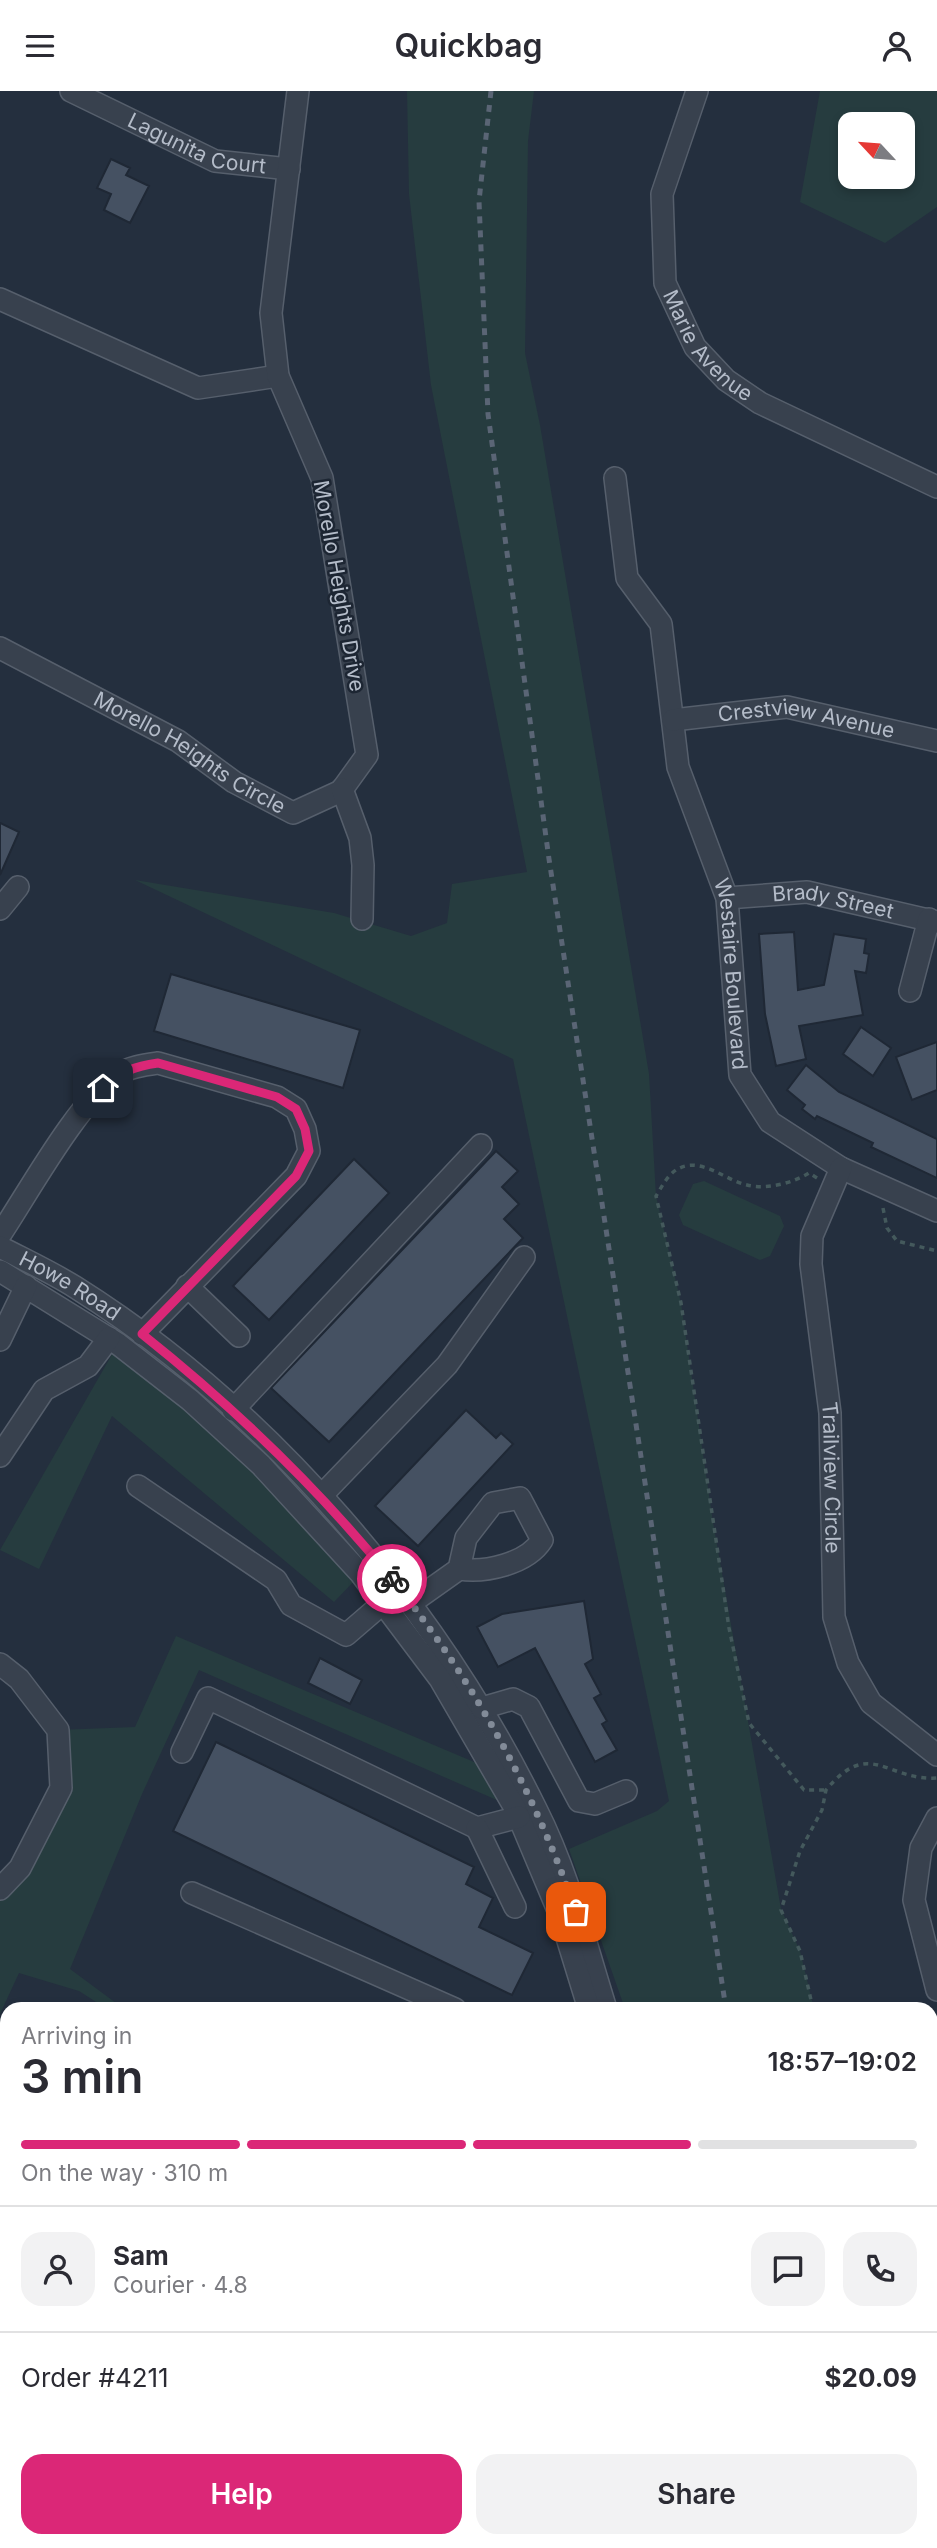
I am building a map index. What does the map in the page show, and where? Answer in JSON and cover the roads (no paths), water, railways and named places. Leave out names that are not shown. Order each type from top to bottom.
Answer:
[{"type":"street","name":"Lagunita Court","points":[[71,91],[215,161],[289,169]]},
{"type":"street","name":"Morello Heights Drive","points":[[298,91],[271,313],[278,376],[322,478],[367,755]]},
{"type":"street","name":"Marie Avenue","points":[[697,91],[662,194],[665,283],[695,347],[726,380],[760,403],[937,487]]},
{"type":"street","points":[[0,299],[198,388],[278,376]]},
{"type":"street","name":"Westaire Boulevard","points":[[615,478],[627,578],[661,624],[678,767],[727,898],[740,1075],[771,1122],[841,1168],[937,1211]]},
{"type":"street","name":"Morello Heights Circle","points":[[0,648],[177,741],[234,782],[293,813],[342,789],[367,755]]},
{"type":"street","name":"Crestview Avenue","points":[[673,720],[787,707],[937,741]]},
{"type":"street","points":[[342,789],[360,838],[363,865],[362,919]]},
{"type":"street","points":[[0,909],[18,887]]},
{"type":"street","name":"Brady Street","points":[[727,898],[807,891],[933,921]]},
{"type":"street","points":[[910,991],[933,921]]},
{"type":"street","points":[[0,1235],[89,1101],[117,1075],[138,1065],[158,1063],[277,1097],[296,1109],[305,1129],[309,1151],[296,1176],[142,1334]]},
{"type":"street","points":[[233,1410],[481,1145]]},
{"type":"street","name":"Trailview Circle","points":[[841,1168],[812,1236],[811,1264],[830,1413],[834,1617],[848,1663],[871,1703],[937,1755]]},
{"type":"street","name":"Howe Road","points":[[0,1247],[74,1286],[142,1334],[233,1410],[322,1495],[411,1603],[482,1708],[537,1810],[556,1855],[604,2002]]},
{"type":"street","points":[[322,1495],[447,1365],[524,1257]]},
{"type":"street","name":"Howe Road","points":[[0,1271],[109,1338],[190,1400],[261,1465],[361,1574],[440,1679],[519,1817],[560,1915],[587,2002]]},
{"type":"street","points":[[0,1340],[26,1286]]},
{"type":"street","points":[[187,1286],[240,1336]]},
{"type":"street","points":[[0,1457],[44,1390],[88,1366],[109,1338]]},
{"type":"street","points":[[138,1486],[275,1580],[291,1605],[346,1635],[382,1604]]},
{"type":"street","points":[[411,1603],[459,1569]]},
{"type":"street","points":[[0,1664],[19,1679],[58,1730],[61,1788],[19,1868],[0,1889]]},
{"type":"street","points":[[182,1752],[208,1697],[477,1828],[515,1907]]},
{"type":"street","points":[[482,1708],[513,1699],[530,1707],[579,1801],[595,1804],[626,1791]]},
{"type":"street","points":[[477,1828],[519,1817]]},
{"type":"street","points":[[937,1818],[921,1848],[914,1900],[937,1990]]},
{"type":"street","points":[[192,1893],[419,2002]]},
{"type":"railway","points":[[491,91],[479,201],[488,414],[549,859],[725,2002]]}]
